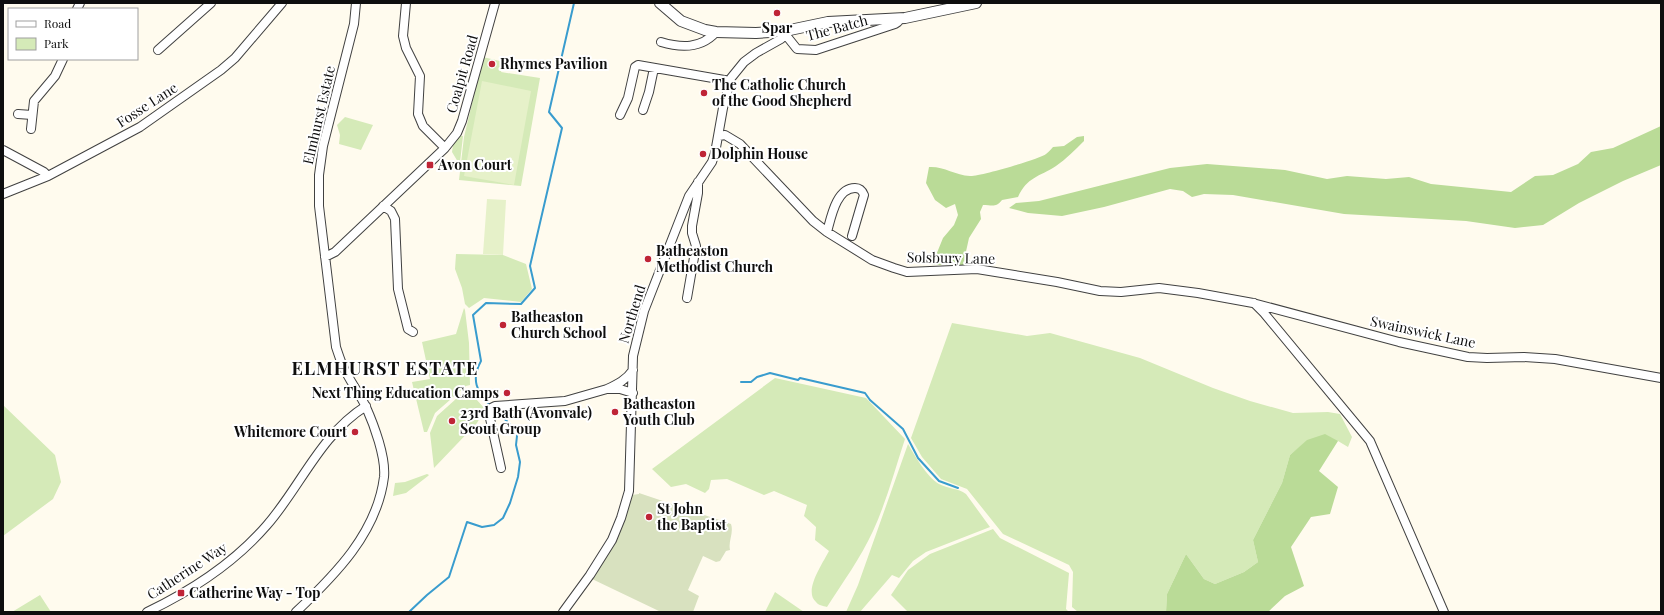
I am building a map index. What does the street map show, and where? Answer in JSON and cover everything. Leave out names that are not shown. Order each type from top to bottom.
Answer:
[{"type":"street","points":[[158,50],[211,3]]},
{"type":"street","name":"Fosse Lane","points":[[3,194],[48,176],[140,127],[221,70],[235,58],[282,3]]},
{"type":"street","name":"Elmhurst Estate","points":[[356,3],[354,24],[323,146],[318,206],[336,347],[342,365],[366,406]]},
{"type":"street","points":[[325,257],[335,252],[445,148],[423,126],[418,114],[420,76],[403,36],[406,3]]},
{"type":"street","name":"Coalpit Road","points":[[445,148],[457,133],[462,121],[495,3]]},
{"type":"street","points":[[660,3],[681,21],[693,26],[716,32],[756,33],[785,33],[828,22],[897,19],[945,6],[972,4]]},
{"type":"street","name":"The Batch","points":[[785,33],[797,49],[816,50],[895,24],[898,22],[897,19]]},
{"type":"street","points":[[661,42],[684,47],[708,40],[716,32]]},
{"type":"street","points":[[620,115],[628,98],[635,67],[638,65],[730,79],[744,62],[766,46],[780,39],[785,33]]},
{"type":"street","points":[[31,128],[34,101],[37,95],[55,76],[63,60]]},
{"type":"street","points":[[643,110],[649,92],[654,68]]},
{"type":"street","name":"Northend","points":[[563,612],[590,576],[612,540],[621,518],[630,488],[635,342],[644,311],[689,196],[712,162],[719,136],[723,108],[730,79]]},
{"type":"street","points":[[18,114],[32,114]]},
{"type":"street","name":"Solsbury Lane","points":[[719,136],[725,136],[740,144],[813,221],[827,232],[872,260],[907,272],[977,269],[1057,282],[1100,291],[1121,292],[1159,288],[1198,293],[1253,303]]},
{"type":"street","points":[[3,150],[44,172],[48,176]]},
{"type":"street","points":[[687,298],[696,246],[692,233],[692,226],[698,193],[698,182]]},
{"type":"street","points":[[827,232],[839,199],[844,192],[850,188],[858,188],[864,195],[852,236]]},
{"type":"street","points":[[383,206],[391,211],[395,219],[398,289],[408,328],[413,332]]},
{"type":"street","points":[[1253,303],[1264,313],[1370,441],[1444,612]]},
{"type":"street","name":"Swainswick Lane","points":[[1253,303],[1399,342],[1468,357],[1524,357],[1555,359],[1661,378]]},
{"type":"street","points":[[501,468],[489,414],[493,407],[565,401],[607,389],[620,383],[628,377],[633,370]]},
{"type":"street","points":[[607,389],[620,389],[633,393]]},
{"type":"street","points":[[296,612],[322,587],[350,554],[373,519],[384,476],[377,437],[366,406]]},
{"type":"street","name":"Catherine Way","points":[[147,612],[175,598],[235,556],[268,525],[329,439],[354,414],[366,406]]},
{"type":"green space","points":[[483,57],[504,62],[501,72],[540,78],[521,186],[459,180],[464,137]]},
{"type":"green space","points":[[482,81],[531,91],[514,185],[464,176]]},
{"type":"green space","points":[[345,117],[373,125],[361,150],[339,144],[340,135],[337,125]]},
{"type":"green space","points":[[1661,126],[1661,165],[1623,181],[1579,203],[1543,225],[1515,228],[1466,221],[1344,214],[1233,195],[1204,194],[1192,197],[1183,191],[1170,189],[1104,207],[1062,216],[1028,213],[1009,208],[1016,203],[1039,201],[1170,168],[1207,164],[1285,170],[1327,179],[1347,176],[1386,179],[1409,177],[1431,184],[1511,192],[1535,176],[1553,175],[1578,164],[1591,152],[1613,148]]},
{"type":"green space","points":[[459,136],[463,136],[459,171],[458,162],[452,152],[453,145]]},
{"type":"green space","points":[[1084,136],[1084,141],[1056,166],[1029,181],[1018,197],[1002,200],[996,205],[983,205],[980,212],[981,219],[969,238],[965,256],[971,261],[972,265],[932,265],[943,238],[954,225],[958,215],[955,204],[946,208],[935,200],[926,183],[929,167],[975,176],[1033,160],[1046,154],[1053,147],[1064,146],[1077,137]]},
{"type":"green space","points":[[487,199],[506,200],[503,255],[483,254]]},
{"type":"green space","points":[[456,254],[503,255],[526,264],[532,289],[521,302],[484,298],[469,308],[465,304],[462,288],[455,269]]},
{"type":"green space","points":[[464,308],[469,343],[470,385],[466,386],[435,413],[427,432],[424,432],[412,382],[430,379],[422,342],[456,334]]},
{"type":"green space","points":[[952,323],[1027,336],[1050,333],[1140,358],[1213,388],[1250,401],[1293,413],[1328,412],[1340,414],[1352,437],[1348,447],[1338,441],[1307,441],[1290,455],[1282,483],[1253,540],[1258,562],[1244,572],[1215,584],[1204,579],[1186,554],[1167,594],[1166,612],[1078,612],[1072,607],[1073,572],[1069,565],[1003,534],[967,489],[941,479],[922,457],[911,438]]},
{"type":"green space","points":[[775,378],[866,398],[905,439],[873,531],[857,561],[827,607],[817,603],[813,597],[812,591],[815,577],[829,551],[815,540],[816,527],[804,516],[807,505],[774,491],[764,495],[727,479],[711,480],[709,489],[705,493],[686,484],[671,487],[652,469]]},
{"type":"green space","points":[[467,389],[485,409],[477,423],[434,468],[430,433],[437,416]]},
{"type":"green space","points":[[3,405],[55,455],[61,482],[53,499],[3,536]]},
{"type":"green space","points":[[1325,434],[1338,441],[1319,471],[1338,487],[1330,514],[1311,517],[1291,547],[1304,586],[1285,596],[1268,612],[1166,612],[1167,594],[1186,554],[1204,579],[1215,584],[1244,572],[1258,562],[1253,540],[1282,483],[1290,455],[1307,440]]},
{"type":"green space","points":[[908,444],[930,476],[939,484],[966,494],[990,527],[926,552],[913,561],[899,578],[892,575],[860,612],[846,612],[858,585]]},
{"type":"green space","points":[[427,474],[429,475],[406,493],[393,496],[395,483],[405,482]]},
{"type":"green space","name":"St John the Baptist","points":[[639,493],[731,524],[732,531],[730,550],[726,551],[720,561],[716,562],[703,556],[688,590],[699,596],[693,612],[661,612],[592,579],[615,544],[624,522],[632,495]]},
{"type":"green space","points":[[993,529],[1000,538],[1069,573],[1066,609],[1069,612],[908,612],[891,595],[908,570],[930,554]]},
{"type":"green space","points":[[775,592],[804,612],[765,612]]},
{"type":"green space","points":[[40,595],[51,612],[12,612]]},
{"type":"waterway","points":[[491,406],[482,396],[477,385],[476,374],[481,361],[473,315],[486,303],[521,304],[535,288],[530,266],[562,128],[549,112],[574,3]]},
{"type":"waterway","points":[[741,382],[751,382],[757,377],[770,373],[798,380],[800,378],[865,393],[870,400],[903,429],[918,458],[939,481],[958,488]]},
{"type":"waterway","points":[[409,612],[449,577],[467,522],[482,527],[494,525],[503,518],[510,503],[518,477],[520,462],[516,445],[517,436],[515,429],[494,409]]},
{"type":"place","name":"Spar","points":[[777,13]]},
{"type":"place","name":"Rhymes Pavilion","points":[[492,64]]},
{"type":"place","name":"The Catholic Church of the Good Shepherd","points":[[704,93]]},
{"type":"place","name":"Dolphin House","points":[[703,154]]},
{"type":"place","name":"Avon Court","points":[[430,165]]},
{"type":"place","name":"Batheaston Methodist Church","points":[[648,259]]},
{"type":"place","name":"Batheaston Church School","points":[[503,325]]},
{"type":"place","name":"Next Thing Education Camps","points":[[507,393]]},
{"type":"place","name":"Batheaston Youth Club","points":[[615,412]]},
{"type":"place","name":"23rd Bath (Avonvale) Scout Group","points":[[452,421]]},
{"type":"place","name":"Whitemore Court","points":[[355,432]]},
{"type":"place","name":"St John the Baptist","points":[[649,517]]},
{"type":"place","name":"Catherine Way - Top","points":[[181,593]]},
{"type":"district","name":"ELMHURST ESTATE","points":[[385,369]]}]
